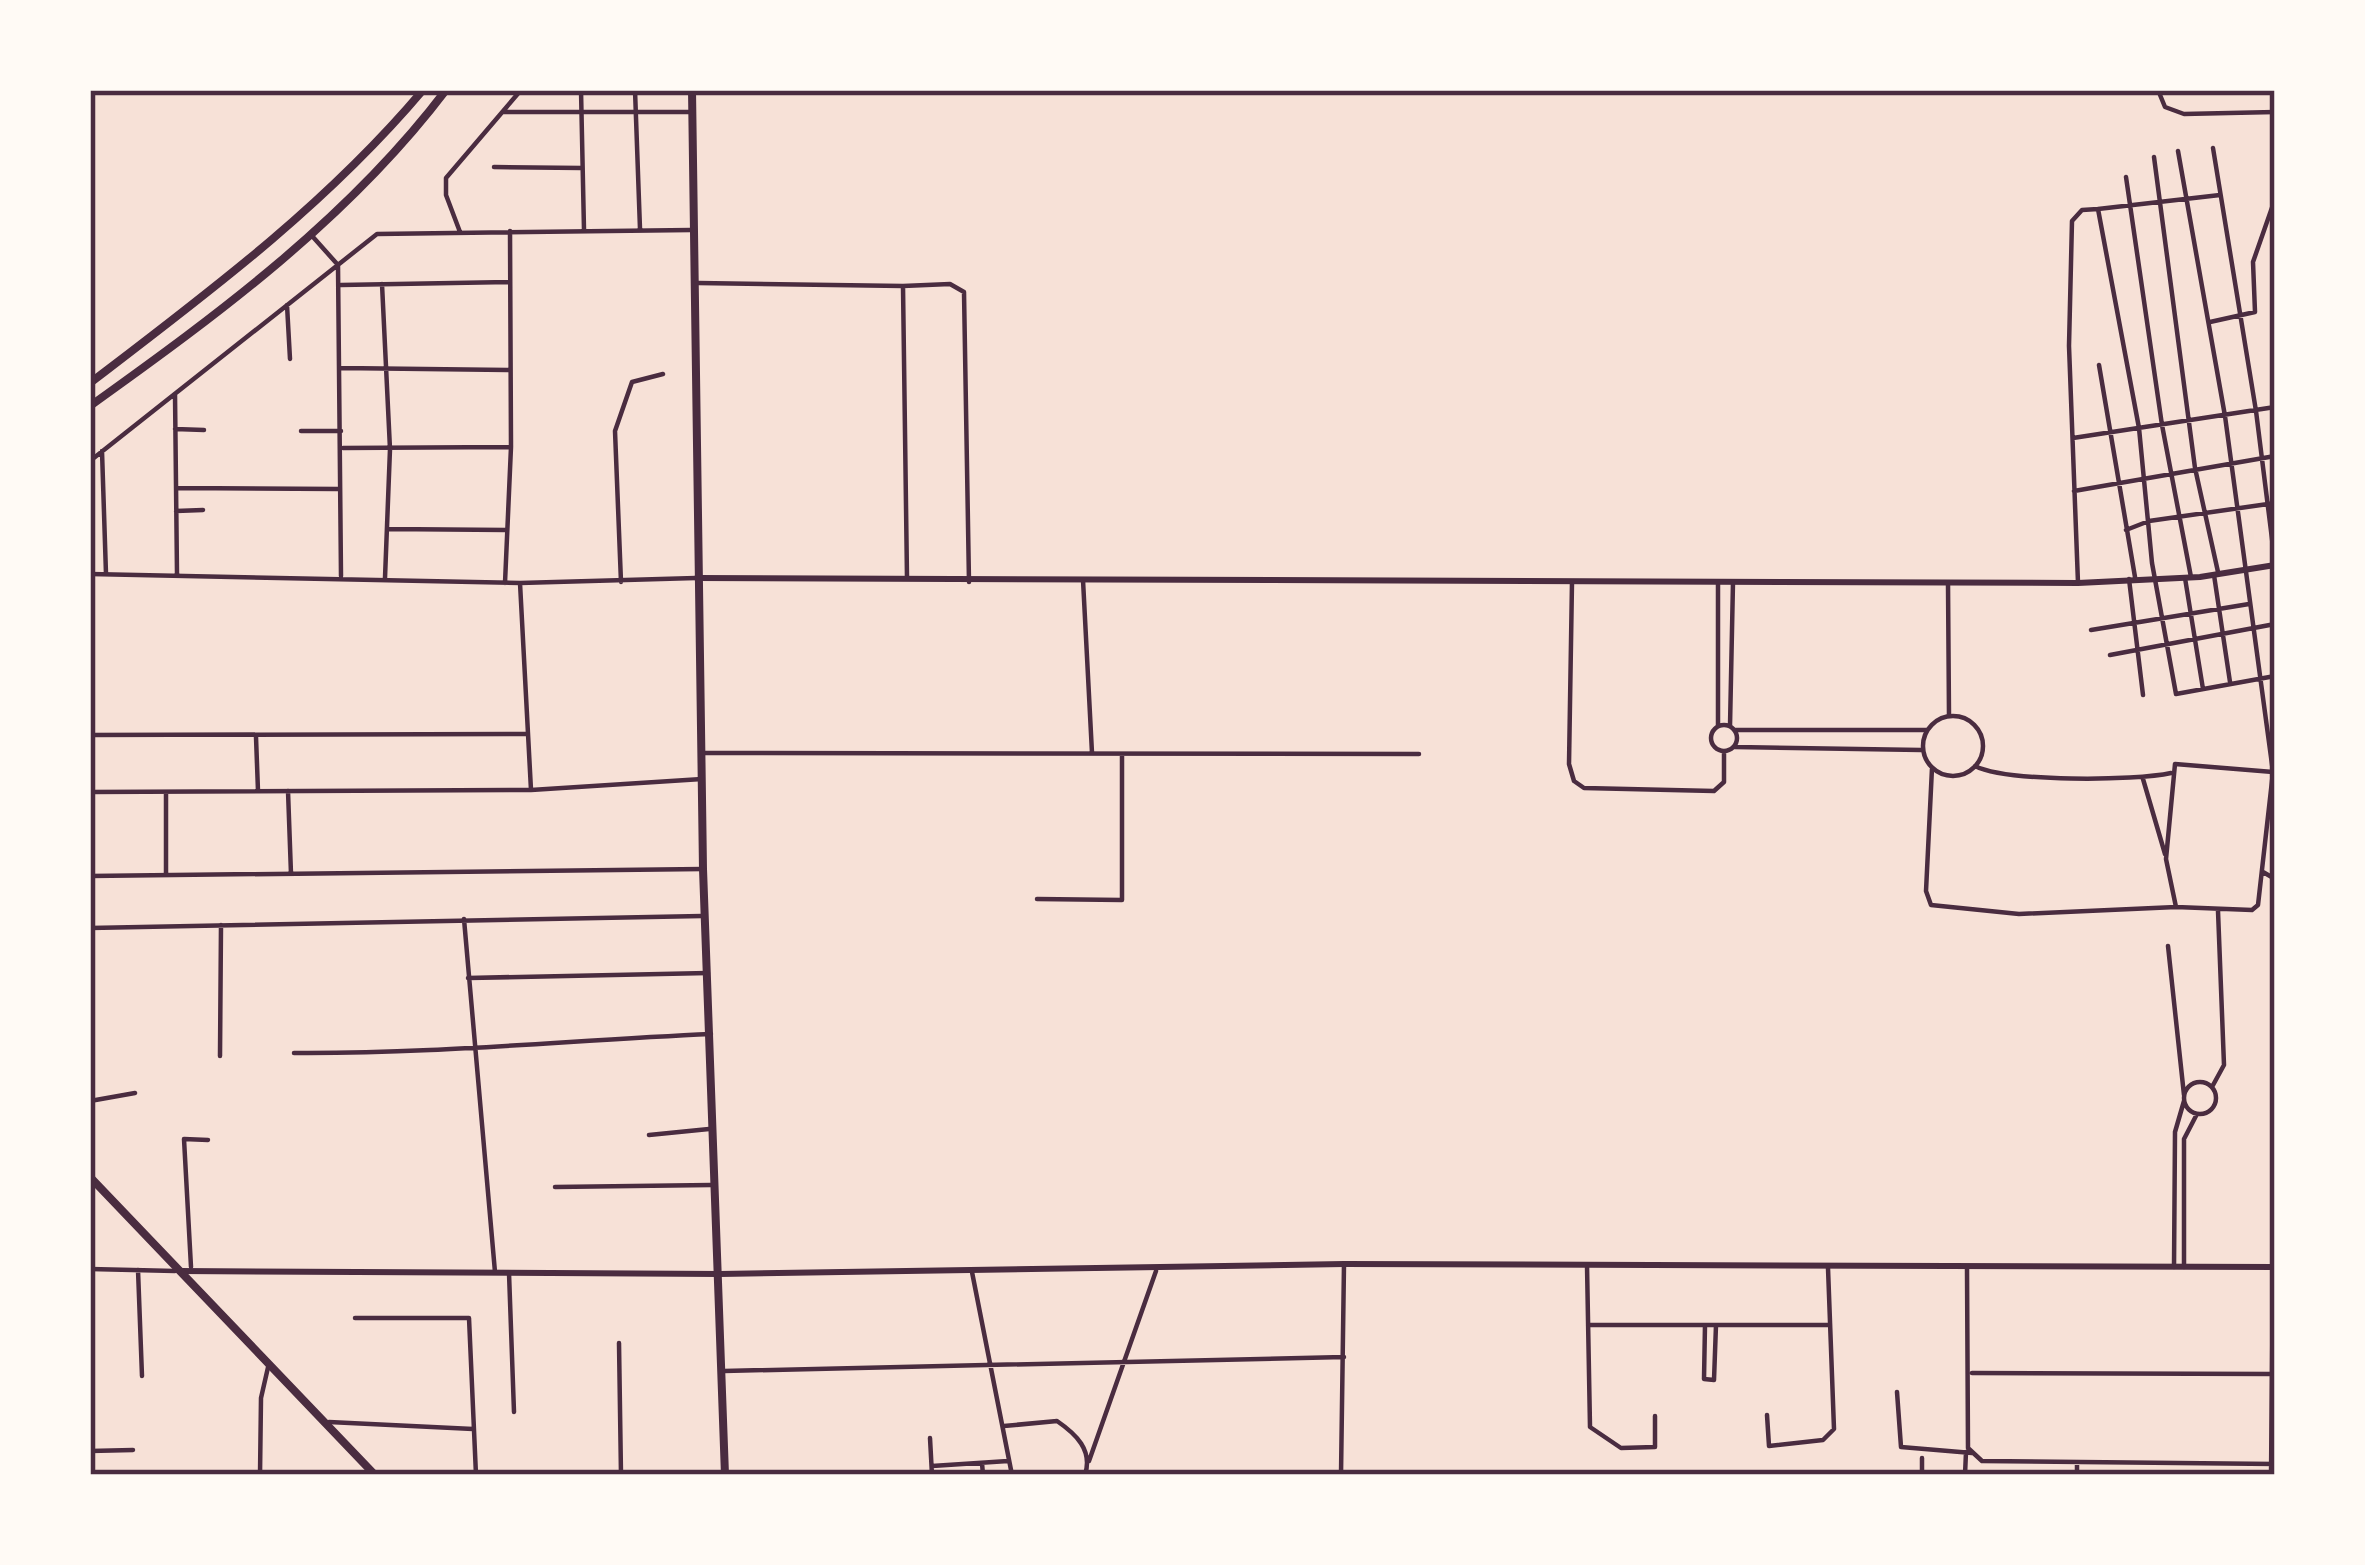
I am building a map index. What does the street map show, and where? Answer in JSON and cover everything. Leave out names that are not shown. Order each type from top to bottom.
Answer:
[{"type":"main road","points":[[90,383],[268,245],[358,162],[423,90]]},
{"type":"main road","points":[[90,406],[310,235],[359,191],[446,90]]},
{"type":"main road","points":[[692,90],[703,869],[725,1475]]},
{"type":"main road","points":[[90,1177],[375,1475]]},
{"type":"street","points":[[460,232],[444,183],[521,90]]},
{"type":"street","points":[[581,90],[584,230]]},
{"type":"street","points":[[635,90],[640,229]]},
{"type":"street","points":[[2158,90],[2165,107],[2184,114],[2275,112]]},
{"type":"street","points":[[504,112],[692,112]]},
{"type":"street","points":[[90,574],[506,583],[697,578],[2078,584],[2275,566],[2272,504],[2259,458],[2256,411],[2212,148]]},
{"type":"street","points":[[1927,730],[1923,750],[1932,767],[1926,871],[1931,904],[2019,914],[2256,908],[2273,772],[2271,731],[2248,604],[2210,322],[2178,151]]},
{"type":"street","points":[[2154,158],[2195,468],[2216,574],[2230,683]]},
{"type":"street","points":[[494,167],[582,168]]},
{"type":"street","points":[[2126,177],[2203,688]]},
{"type":"street","points":[[2078,584],[2071,438],[2073,215],[2220,195]]},
{"type":"street","points":[[2210,322],[2255,311],[2253,262],[2275,199]]},
{"type":"street","points":[[2098,209],[2139,428],[2176,694],[2275,676]]},
{"type":"street","points":[[90,461],[377,234],[692,230]]},
{"type":"street","points":[[506,583],[512,447],[510,231]]},
{"type":"street","points":[[310,235],[338,265],[341,576]]},
{"type":"street","points":[[338,286],[509,282]]},
{"type":"street","points":[[692,283],[950,284],[964,292],[968,582]]},
{"type":"street","points":[[382,284],[390,449],[385,578]]},
{"type":"street","points":[[903,286],[907,581]]},
{"type":"street","points":[[287,305],[290,359]]},
{"type":"street","points":[[2098,365],[2126,530],[2143,695]]},
{"type":"street","points":[[340,368],[508,370]]},
{"type":"street","points":[[621,583],[615,431],[632,382],[663,374]]},
{"type":"street","points":[[175,394],[177,574]]},
{"type":"street","points":[[2071,438],[2275,407]]},
{"type":"street","points":[[175,429],[203,430]]},
{"type":"street","points":[[301,431],[341,430]]},
{"type":"street","points":[[341,448],[512,447]]},
{"type":"street","points":[[102,451],[106,574]]},
{"type":"street","points":[[2074,491],[2275,456]]},
{"type":"street","points":[[176,488],[341,489]]},
{"type":"street","points":[[2126,530],[2149,521],[2272,504]]},
{"type":"street","points":[[176,511],[202,510]]},
{"type":"street","points":[[387,529],[506,530]]},
{"type":"street","points":[[1083,580],[1092,753]]},
{"type":"street","points":[[1572,582],[1569,764],[1574,781],[1584,788],[1714,791],[1724,782],[1724,752]]},
{"type":"street","points":[[1718,582],[1718,726],[1711,742],[1724,752]]},
{"type":"street","points":[[1733,582],[1735,747]]},
{"type":"street","points":[[520,583],[531,790]]},
{"type":"street","points":[[1948,583],[1949,716]]},
{"type":"street","points":[[2091,630],[2248,604]]},
{"type":"street","points":[[2110,655],[2275,624]]},
{"type":"street","points":[[1718,726],[1927,730],[1949,716],[1968,719],[1978,729],[1983,748],[1975,766]]},
{"type":"street","points":[[256,734],[258,791]]},
{"type":"street","points":[[90,735],[528,734]]},
{"type":"street","points":[[1724,752],[1735,747],[1923,750]]},
{"type":"street","points":[[702,753],[1419,754]]},
{"type":"street","points":[[1037,899],[1121,900],[1123,755]]},
{"type":"street","points":[[2166,859],[2175,764],[2187,761],[2273,772]]},
{"type":"street","points":[[1932,767],[1950,776],[1975,766],[1998,773],[2143,779],[2172,773]]},
{"type":"street","points":[[90,792],[531,790],[702,778]]},
{"type":"street","points":[[2143,779],[2176,907]]},
{"type":"street","points":[[288,791],[290,874]]},
{"type":"street","points":[[166,792],[166,875]]},
{"type":"street","points":[[90,876],[703,869]]},
{"type":"street","points":[[2263,872],[2275,879]]},
{"type":"street","points":[[2179,1267],[2184,1139],[2197,1114],[2215,1106],[2212,1087],[2224,1065],[2218,910]]},
{"type":"street","points":[[90,928],[464,917],[707,916]]},
{"type":"street","points":[[464,917],[495,1272]]},
{"type":"street","points":[[220,1056],[221,926]]},
{"type":"street","points":[[2168,946],[2184,1098],[2197,1114]]},
{"type":"street","points":[[468,978],[709,973]]},
{"type":"street","points":[[294,1053],[398,1055],[475,1044],[711,1034]]},
{"type":"street","points":[[2179,1267],[2175,1132],[2193,1084],[2212,1087]]},
{"type":"street","points":[[90,1101],[135,1093]]},
{"type":"street","points":[[649,1135],[715,1128]]},
{"type":"street","points":[[191,1268],[184,1139],[208,1140]]},
{"type":"street","points":[[555,1187],[717,1185]]},
{"type":"street","points":[[1342,1475],[1344,1264]]},
{"type":"street","points":[[90,1269],[721,1274],[1156,1271],[1344,1264],[2274,1267],[2272,1475]]},
{"type":"street","points":[[1587,1265],[1590,1426],[1621,1448],[1655,1447],[1655,1416]]},
{"type":"street","points":[[1766,1415],[1769,1446],[1823,1440],[1834,1430],[1828,1268]]},
{"type":"street","points":[[1967,1268],[1968,1448],[1982,1462],[2273,1464]]},
{"type":"street","points":[[138,1270],[142,1376]]},
{"type":"street","points":[[1085,1475],[1156,1271]]},
{"type":"street","points":[[508,1273],[514,1412]]},
{"type":"street","points":[[972,1273],[1012,1475]]},
{"type":"street","points":[[355,1318],[469,1318],[476,1475]]},
{"type":"street","points":[[1588,1325],[1831,1325]]},
{"type":"street","points":[[1705,1325],[1704,1379],[1714,1380],[1716,1325]]},
{"type":"street","points":[[619,1343],[621,1475]]},
{"type":"street","points":[[724,1371],[1344,1358]]},
{"type":"street","points":[[260,1475],[260,1397],[269,1363]]},
{"type":"street","points":[[1969,1373],[2272,1374]]},
{"type":"street","points":[[1897,1392],[1900,1447],[1970,1452]]},
{"type":"street","points":[[1003,1426],[1057,1421],[1078,1436],[1089,1461]]},
{"type":"street","points":[[326,1422],[473,1429]]},
{"type":"street","points":[[930,1438],[932,1475]]},
{"type":"street","points":[[90,1451],[133,1450]]},
{"type":"street","points":[[1965,1475],[1970,1452]]},
{"type":"street","points":[[1922,1459],[1922,1475]]},
{"type":"street","points":[[932,1466],[1008,1461]]},
{"type":"street","points":[[982,1462],[983,1475]]},
{"type":"street","points":[[2077,1462],[2077,1475]]},
{"type":"street","points":[[2137,1462],[2137,1475]]},
{"type":"street","points":[[2200,1463],[2200,1475]]},
{"type":"street","points":[[2254,1463],[2254,1475]]},
{"type":"street","points":[[958,1464],[958,1475]]}]
